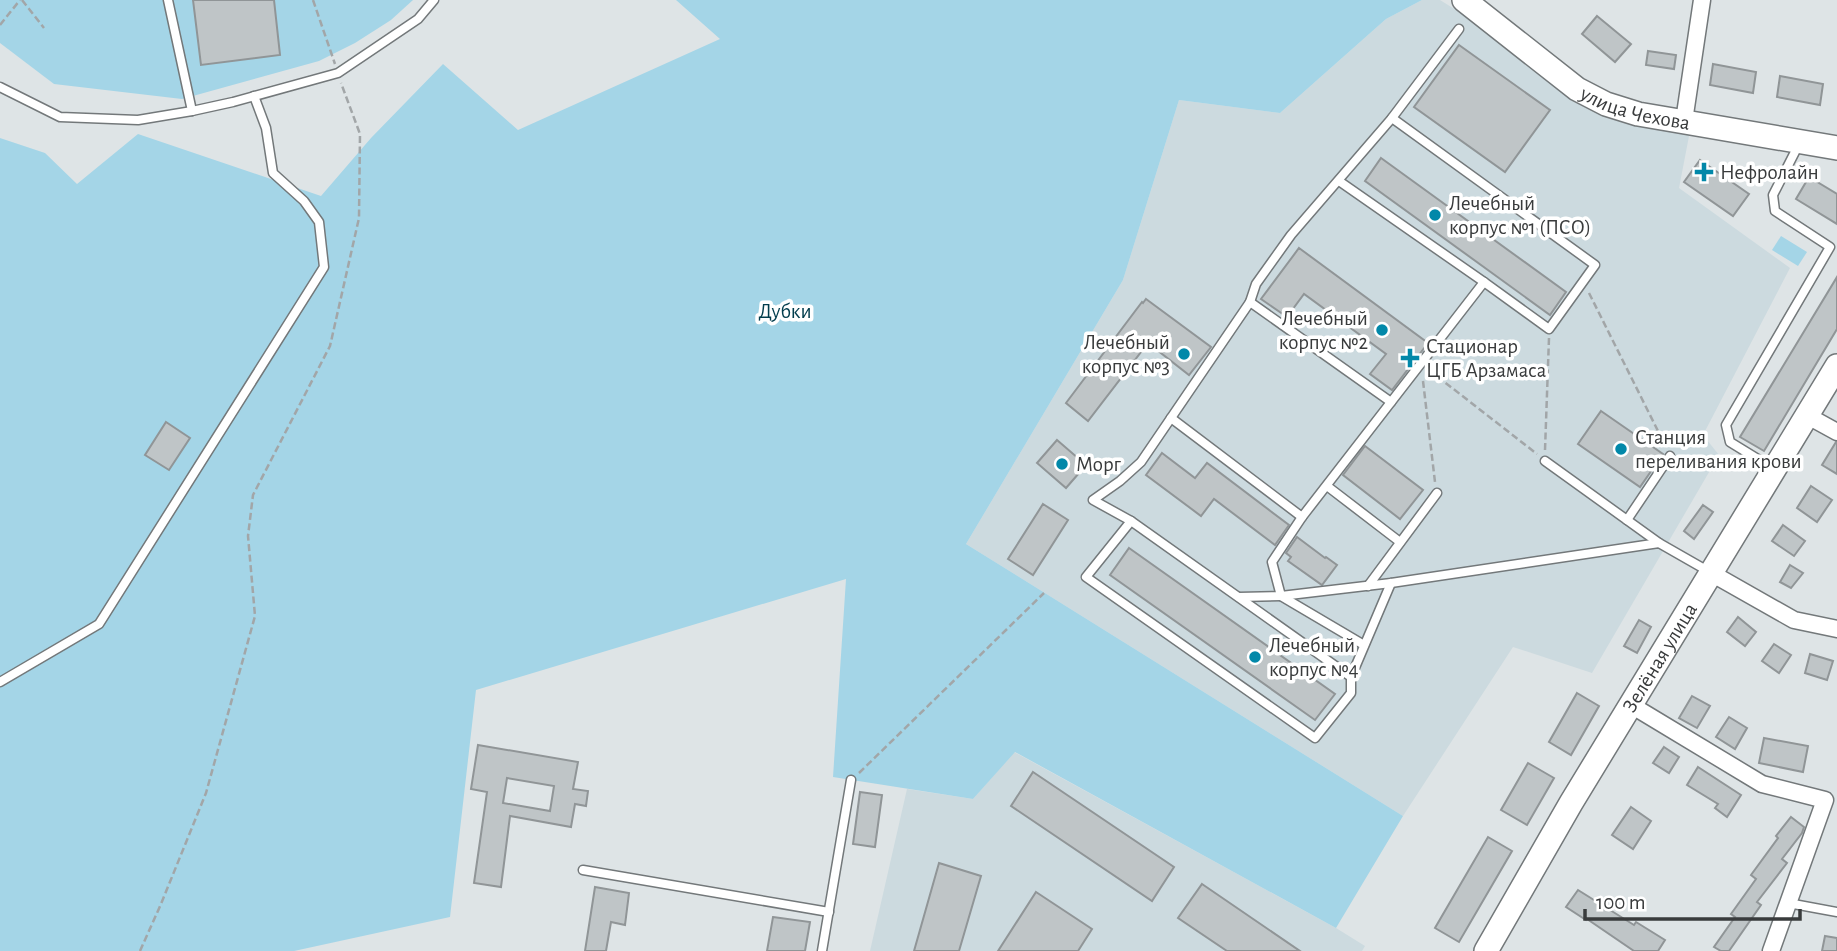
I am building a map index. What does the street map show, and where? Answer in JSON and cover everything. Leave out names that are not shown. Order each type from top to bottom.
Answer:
[{"type":"street","name":"улица Чехова","points":[[1464,0],[1577,89],[1606,104],[1638,114],[1837,148]]},
{"type":"street","points":[[1684,121],[1702,0]]},
{"type":"street","name":"Зелёная улица","points":[[1486,951],[1571,803],[1837,366]]},
{"type":"street","points":[[1806,415],[1837,432]]},
{"type":"street","points":[[1711,573],[1794,620],[1837,629]]},
{"type":"street","points":[[1631,705],[1762,784],[1831,799],[1771,951]]},
{"type":"lane","points":[[168,0],[192,111]]},
{"type":"lane","points":[[0,87],[60,117],[138,120],[192,111],[338,73],[418,19],[434,0]]},
{"type":"lane","points":[[1352,677],[1131,521],[1093,500],[1142,462],[1250,302],[1256,284],[1291,234],[1392,118],[1459,29]]},
{"type":"lane","points":[[0,682],[99,624],[324,267],[319,222],[304,201],[273,173],[266,128],[254,96]]},
{"type":"lane","points":[[1339,181],[1549,329],[1595,265],[1392,118]]},
{"type":"lane","points":[[1774,469],[1730,442],[1726,425],[1830,247],[1775,211],[1773,195],[1800,141]]},
{"type":"lane","points":[[1364,645],[1281,596],[1272,562],[1302,517],[1483,282]]},
{"type":"lane","points":[[1250,302],[1391,402]]},
{"type":"lane","points":[[1171,418],[1302,517]]},
{"type":"lane","points":[[1627,520],[1670,456]]},
{"type":"lane","points":[[1545,461],[1659,543],[1711,573]]},
{"type":"lane","points":[[1326,486],[1400,542]]},
{"type":"lane","points":[[1368,586],[1437,492]]},
{"type":"lane","points":[[1131,521],[1086,577],[1315,738],[1351,693],[1352,677],[1391,583]]},
{"type":"lane","points":[[1238,597],[1281,596],[1368,586],[1659,543]]},
{"type":"lane","points":[[822,951],[851,780]]},
{"type":"lane","points":[[583,870],[829,912]]},
{"type":"lane","points":[[1788,903],[1837,912]]},
{"type":"path","points":[[0,25],[21,0],[44,28]]},
{"type":"path","points":[[140,951],[206,793],[255,616],[248,536],[253,495],[330,346],[359,219],[360,134],[313,0]]},
{"type":"path","points":[[1583,281],[1670,456]]},
{"type":"path","points":[[1545,461],[1549,329]]},
{"type":"path","points":[[1420,364],[1545,461]]},
{"type":"path","points":[[1420,364],[1437,492]]},
{"type":"path","points":[[851,780],[1044,593]]},
{"type":"shaded area","name":"Стационар ЦГБ Арзамаса","points":[[1422,0],[1440,0],[1496,35],[1554,81],[1690,131],[1679,188],[1790,268],[1703,435],[1719,455],[1592,673],[1513,647],[1403,816],[966,544],[1123,280],[1179,100],[1280,113],[1386,19]]},
{"type":"shaded area","points":[[1014,752],[1365,946],[1362,951],[870,951],[907,789],[973,799]]},
{"type":"green space","points":[[0,0],[413,0],[391,20],[355,43],[319,61],[182,99],[54,84],[0,43]]},
{"type":"green space","name":"Дубки","points":[[676,0],[1422,0],[1386,19],[1280,113],[1179,100],[1123,280],[966,544],[1403,816],[1336,928],[1015,752],[973,799],[833,777],[846,579],[476,690],[450,917],[294,951],[0,951],[0,138],[45,153],[77,184],[138,134],[321,196],[371,138],[443,64],[518,130],[720,39]]},
{"type":"green space","points":[[1781,236],[1807,252],[1798,266],[1772,250]]},
{"type":"building","points":[[193,0],[274,0],[280,55],[201,65]]},
{"type":"building","points":[[1597,16],[1631,44],[1615,62],[1582,34]]},
{"type":"building","points":[[1459,45],[1550,110],[1505,172],[1414,107]]},
{"type":"building","points":[[1648,51],[1676,55],[1674,69],[1646,65]]},
{"type":"building","points":[[1713,64],[1756,72],[1753,93],[1710,85]]},
{"type":"building","points":[[1780,76],[1823,84],[1820,105],[1777,97]]},
{"type":"building","name":"Лечебный корпус №1 (ПСО)","points":[[1381,158],[1566,292],[1550,315],[1365,181]]},
{"type":"building","points":[[1700,160],[1749,194],[1733,216],[1684,182]]},
{"type":"building","points":[[1809,177],[1837,194],[1837,224],[1796,199]]},
{"type":"building","name":"Лечебный корпус №2","points":[[1299,248],[1428,343],[1392,390],[1370,374],[1386,354],[1304,294],[1287,317],[1261,299]]},
{"type":"building","points":[[1837,277],[1837,329],[1764,451],[1740,437]]},
{"type":"building","name":"Лечебный корпус №3","points":[[1146,299],[1211,347],[1189,375],[1148,343],[1088,421],[1066,403]]},
{"type":"building","name":"Станция переливания крови","points":[[1601,411],[1663,454],[1640,487],[1578,444]]},
{"type":"building","points":[[166,422],[190,438],[169,470],[145,455]]},
{"type":"building","name":"Морг","points":[[1057,440],[1086,465],[1066,488],[1037,463]]},
{"type":"building","points":[[1837,442],[1837,474],[1822,465]]},
{"type":"building","points":[[1365,446],[1423,490],[1400,519],[1343,475]]},
{"type":"building","points":[[1162,453],[1195,478],[1207,463],[1289,525],[1275,545],[1214,499],[1201,516],[1146,475]]},
{"type":"building","points":[[1811,486],[1832,500],[1817,522],[1797,508]]},
{"type":"building","points":[[1043,504],[1068,520],[1033,575],[1008,559]]},
{"type":"building","points":[[1703,505],[1713,512],[1694,539],[1684,531]]},
{"type":"building","points":[[1783,525],[1805,541],[1794,556],[1772,541]]},
{"type":"building","points":[[1297,537],[1337,565],[1322,585],[1288,561],[1291,557],[1286,553]]},
{"type":"building","name":"Лечебный корпус №4","points":[[1129,548],[1335,694],[1315,720],[1110,575]]},
{"type":"building","points":[[1790,565],[1803,573],[1791,588],[1780,582]]},
{"type":"building","points":[[1738,617],[1756,632],[1745,646],[1727,632]]},
{"type":"building","points":[[1639,620],[1651,627],[1637,653],[1624,646]]},
{"type":"building","points":[[1774,644],[1791,655],[1779,673],[1762,661]]},
{"type":"building","points":[[1810,654],[1833,661],[1827,680],[1805,673]]},
{"type":"building","points":[[1577,693],[1599,706],[1571,755],[1549,742]]},
{"type":"building","points":[[1692,696],[1710,706],[1697,728],[1679,718]]},
{"type":"building","points":[[1729,717],[1747,728],[1735,749],[1716,737]]},
{"type":"building","points":[[1764,738],[1808,746],[1803,772],[1759,763]]},
{"type":"building","points":[[478,745],[578,762],[573,789],[588,791],[586,806],[575,804],[571,827],[510,816],[501,887],[474,883],[487,792],[471,789]],"holes":[[[507,778],[554,786],[550,811],[503,803]]]},
{"type":"building","points":[[1664,747],[1679,757],[1669,773],[1653,763]]},
{"type":"building","points":[[1528,763],[1554,778],[1527,825],[1501,810]]},
{"type":"building","points":[[1698,767],[1741,795],[1727,817],[1715,808],[1718,804],[1687,785]]},
{"type":"building","points":[[1033,772],[1174,867],[1152,901],[1011,806]]},
{"type":"building","points":[[860,792],[882,795],[875,847],[853,844]]},
{"type":"building","points":[[1631,807],[1651,821],[1633,849],[1612,835]]},
{"type":"building","points":[[1791,817],[1804,827],[1782,859],[1787,863],[1757,902],[1761,905],[1729,951],[1721,951],[1714,947],[1735,917],[1731,914],[1756,879],[1751,875]]},
{"type":"building","points":[[1488,837],[1512,851],[1459,942],[1435,928]]},
{"type":"building","points":[[939,863],[981,876],[959,951],[914,951]]},
{"type":"building","points":[[1202,884],[1300,951],[1227,951],[1178,918]]},
{"type":"building","points":[[595,887],[629,893],[625,925],[611,922],[606,951],[585,951]]},
{"type":"building","points":[[1578,890],[1634,925],[1636,922],[1665,940],[1658,951],[1634,951],[1566,907]]},
{"type":"building","points":[[1036,892],[1092,929],[1078,951],[998,951]]},
{"type":"building","points":[[773,917],[810,922],[805,951],[767,951]]},
{"type":"building","points":[[1825,936],[1837,938],[1837,951],[1822,951]]},
{"type":"place","name":"Нефролайн","points":[[1704,172]]},
{"type":"place","name":"Лечебный корпус №1 (ПСО)","points":[[1435,215]]},
{"type":"place","name":"Лечебный корпус №2","points":[[1382,330]]},
{"type":"place","name":"Лечебный корпус №3","points":[[1184,354]]},
{"type":"place","name":"Стационар ЦГБ Арзамаса","points":[[1410,358]]},
{"type":"place","name":"Станция переливания крови","points":[[1621,449]]},
{"type":"place","name":"Морг","points":[[1062,464]]},
{"type":"place","name":"Лечебный корпус №4","points":[[1255,657]]}]
